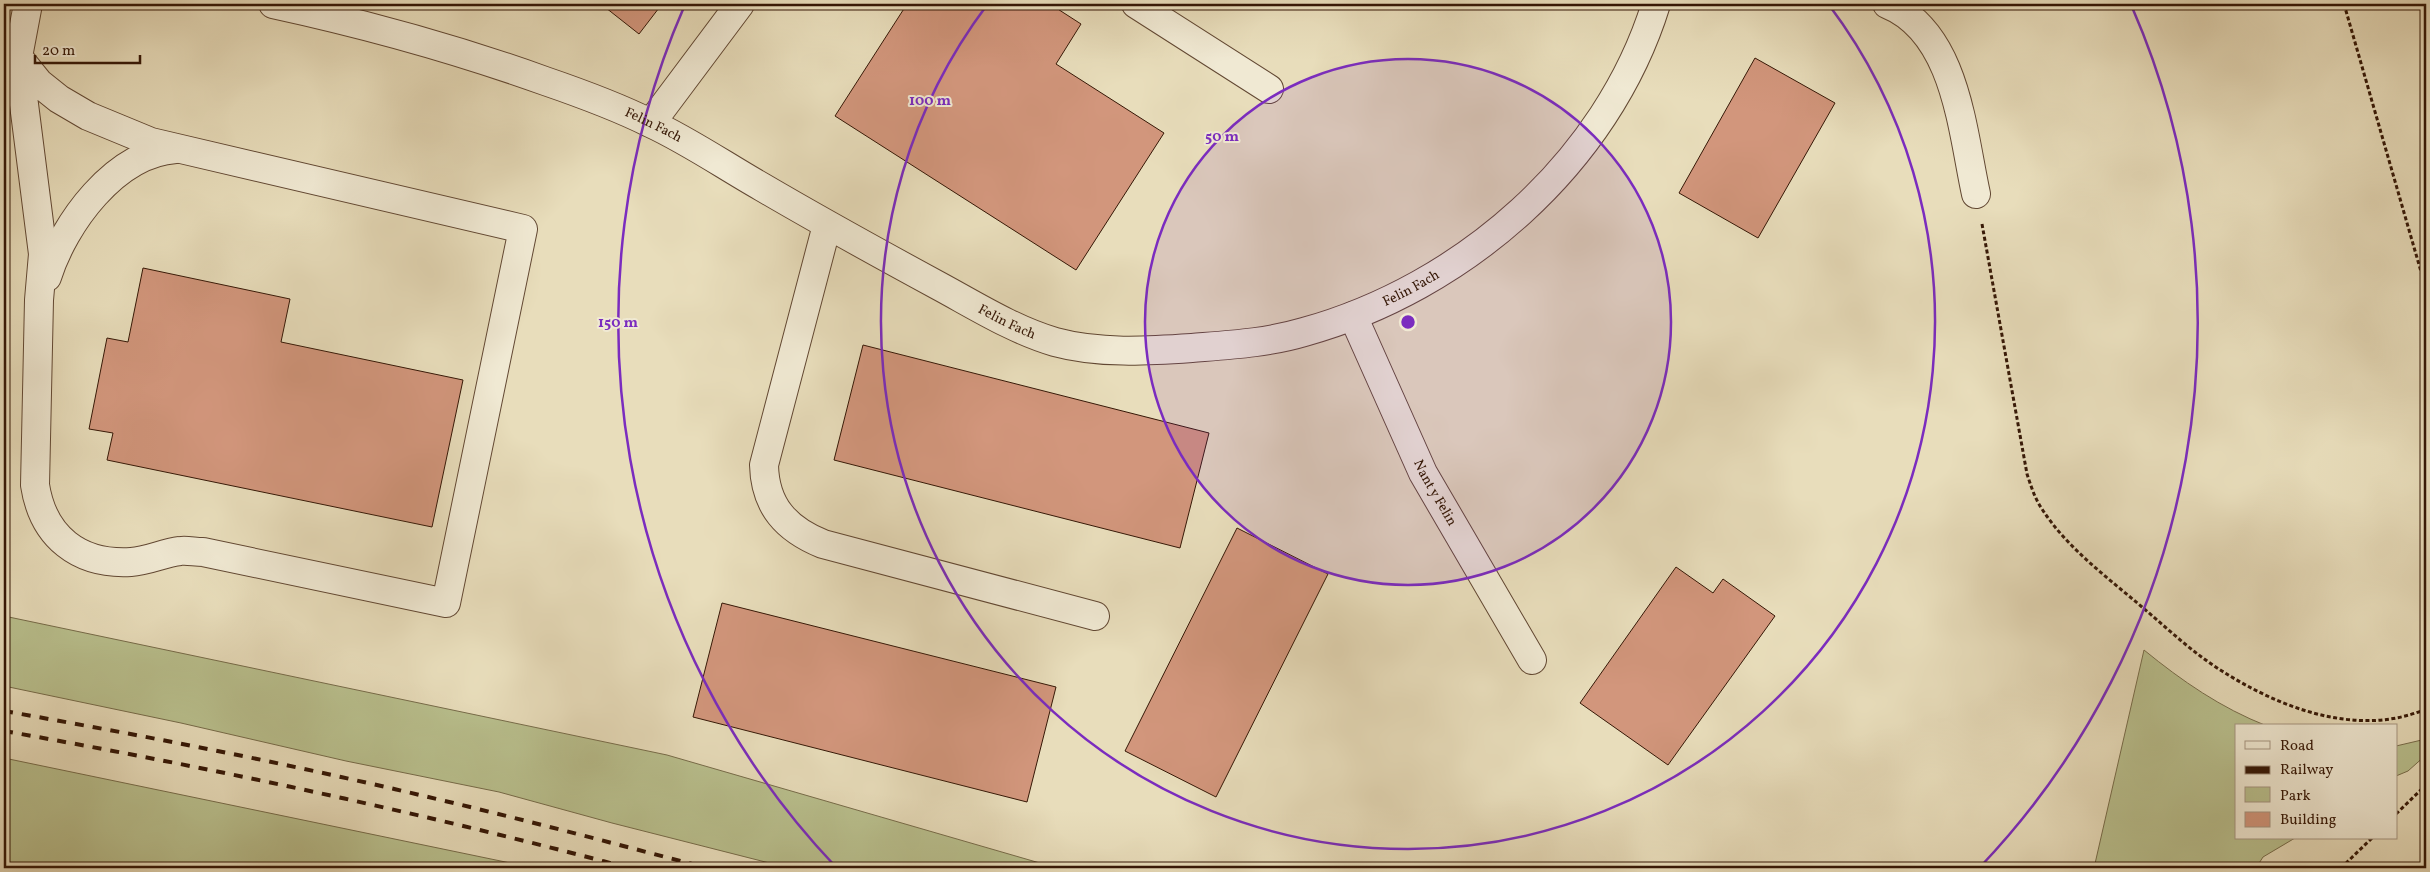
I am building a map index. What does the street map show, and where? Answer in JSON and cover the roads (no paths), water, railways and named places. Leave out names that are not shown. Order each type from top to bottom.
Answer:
[{"type":"street","points":[[11,55],[39,84],[59,99],[88,116],[126,132],[181,149],[523,229],[446,604],[203,552],[182,551],[148,560],[118,561],[82,554],[68,545],[49,526],[42,514],[35,485],[39,300],[43,254],[11,55],[28,4]]},
{"type":"street","name":"Felin Fach","points":[[273,4],[408,36],[489,61],[571,90],[651,123],[826,225],[1019,329],[1057,343],[1108,350],[1163,350],[1243,344],[1301,333],[1353,316],[1412,288],[1458,260],[1528,205],[1569,163],[1619,91],[1645,38],[1656,4]]},
{"type":"street","points":[[651,123],[740,4]]},
{"type":"street","points":[[1887,4],[1913,21],[1929,37],[1943,59],[1952,83],[1976,194]]},
{"type":"street","points":[[1141,6],[1269,89]]},
{"type":"street","points":[[39,300],[61,241],[73,222],[110,180],[145,156],[163,150],[181,149]]},
{"type":"street","points":[[826,225],[764,464],[764,479],[770,497],[780,513],[802,536],[823,544],[1095,616]]},
{"type":"street","name":"Nant y Felin","points":[[1353,316],[1423,473],[1532,660]]},
{"type":"railway","points":[[4,711],[173,742],[387,787],[707,868]]},
{"type":"railway","points":[[4,731],[161,760],[396,810],[629,868]]}]
